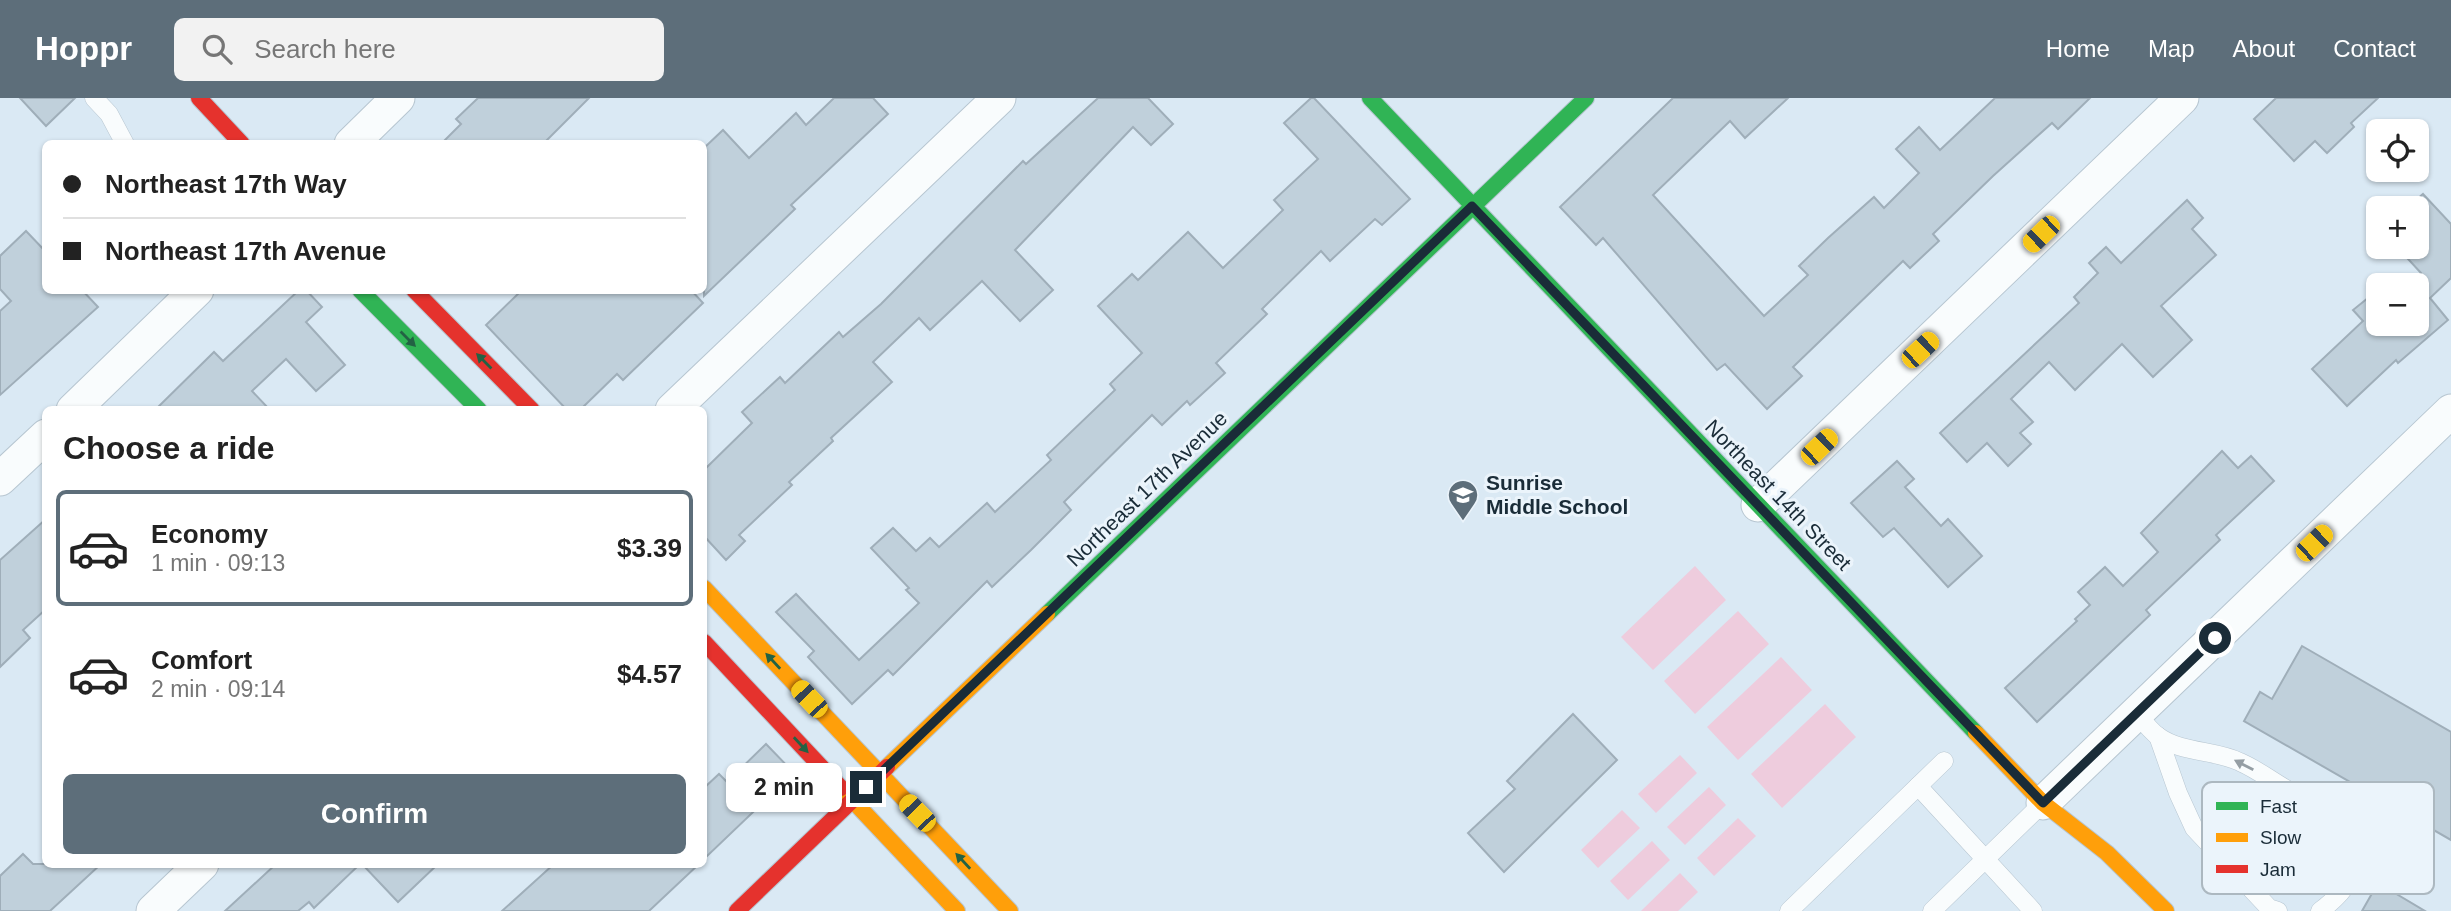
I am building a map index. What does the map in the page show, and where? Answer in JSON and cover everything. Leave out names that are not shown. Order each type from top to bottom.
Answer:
[{"type":"street","points":[[199,98],[238,140]]},
{"type":"street","points":[[355,140],[398,98]]},
{"type":"street","points":[[677,406],[999,98]]},
{"type":"street","name":"Northeast 14th Street","points":[[1370,98],[2043,803],[2107,853],[2166,911]]},
{"type":"street","name":"Northeast 17th Avenue","points":[[737,911],[1586,98]]},
{"type":"street","points":[[1758,505],[2182,98]]},
{"type":"street","points":[[77,406],[193,294]]},
{"type":"street","points":[[364,294],[475,406]]},
{"type":"street","points":[[418,294],[528,406]]},
{"type":"street","points":[[2043,803],[2147,725],[2451,411]]},
{"type":"street","points":[[0,479],[42,440]]},
{"type":"street","points":[[707,591],[1010,911]]},
{"type":"street","points":[[707,645],[957,911]]},
{"type":"street","points":[[153,911],[198,868]]},
{"type":"lane","points":[[94,98],[109,114],[123,140]]},
{"type":"lane","points":[[2147,725],[2194,828],[2202,836]]},
{"type":"lane","points":[[2147,725],[2178,746],[2240,761],[2274,782]]},
{"type":"lane","points":[[1789,911],[1944,761]]},
{"type":"lane","points":[[1918,786],[2033,911]]},
{"type":"lane","points":[[1932,911],[2043,803]]},
{"type":"lane","points":[[2257,894],[2270,908],[2278,911]]},
{"type":"lane","points":[[2320,911],[2336,894]]},
{"type":"shaded area","points":[[1695,566],[1726,600],[1653,670],[1621,637]]},
{"type":"shaded area","points":[[1738,611],[1769,644],[1695,714],[1664,681]]},
{"type":"shaded area","points":[[1781,657],[1812,690],[1738,760],[1707,727]]},
{"type":"shaded area","points":[[1825,704],[1856,737],[1782,808],[1751,774]]},
{"type":"shaded area","points":[[1680,755],[1697,773],[1656,813],[1638,794]]},
{"type":"shaded area","points":[[1709,787],[1726,805],[1685,845],[1667,827]]},
{"type":"shaded area","points":[[1622,810],[1640,828],[1598,868],[1581,850]]},
{"type":"shaded area","points":[[1738,818],[1756,836],[1714,876],[1697,858]]},
{"type":"shaded area","points":[[1652,841],[1670,860],[1628,900],[1610,881]]},
{"type":"shaded area","points":[[1680,873],[1698,892],[1678,911],[1641,911]]},
{"type":"building","points":[[20,98],[75,98],[46,126]]},
{"type":"building","points":[[478,98],[589,98],[547,140],[445,140],[461,124],[456,119]]},
{"type":"building","points":[[834,98],[873,98],[888,114],[791,205],[795,209],[707,293],[707,145],[723,130],[749,158],[796,113],[806,125]]},
{"type":"building","points":[[1098,98],[1148,98],[1173,124],[1151,145],[1133,127],[1015,250],[1053,290],[1020,321],[982,281],[930,330],[919,318],[873,362],[892,382],[831,438],[833,441],[789,482],[792,485],[739,535],[745,541],[726,560],[707,539],[707,467],[752,423],[742,412],[780,377],[785,383],[839,332],[843,337],[881,304],[1023,161],[1026,164]]},
{"type":"building","points":[[1314,98],[1410,199],[1382,225],[1375,219],[1330,261],[1321,251],[1262,309],[1267,314],[1216,363],[1225,373],[1190,405],[1187,401],[1162,425],[1152,415],[1064,502],[1071,510],[1031,550],[992,587],[987,581],[893,675],[888,670],[852,704],[808,657],[814,651],[776,612],[796,594],[859,660],[919,603],[906,590],[909,588],[871,548],[893,528],[916,551],[930,538],[939,547],[987,503],[995,512],[1051,460],[1047,455],[1115,390],[1110,384],[1142,353],[1098,306],[1132,274],[1138,280],[1188,232],[1223,268],[1283,210],[1274,200],[1318,159],[1284,123]]},
{"type":"building","points":[[1673,98],[1788,98],[1745,138],[1730,121],[1653,195],[1764,316],[1808,275],[1799,266],[1828,238],[1874,197],[1884,208],[1919,173],[1896,149],[1919,127],[1940,150],[1995,98],[2090,98],[2058,129],[2052,123],[1993,176],[1933,234],[1939,241],[1910,268],[1903,261],[1793,367],[1802,376],[1767,409],[1725,364],[1717,370],[1603,238],[1596,245],[1560,207]]},
{"type":"building","points":[[2276,98],[2378,98],[2351,123],[2354,127],[2327,153],[2315,141],[2294,161],[2254,119]]},
{"type":"building","points":[[2187,200],[2203,218],[2192,229],[2216,255],[2161,306],[2192,340],[2153,377],[2122,344],[2075,390],[2049,362],[2011,399],[2033,422],[2020,433],[2031,444],[2008,466],[1987,443],[1967,462],[1940,433],[2079,303],[2074,297],[2098,273],[2089,263],[2106,247],[2121,263]]},
{"type":"building","points":[[2429,200],[2451,224],[2451,278],[2430,298],[2448,320],[2398,363],[2396,360],[2347,406],[2312,369],[2363,321],[2353,310],[2366,300],[2366,336],[2429,336],[2429,273],[2421,273],[2408,259],[2429,259]]},
{"type":"building","points":[[26,231],[42,248],[42,294],[86,294],[98,307],[0,395],[0,311],[11,301],[0,289],[0,256]]},
{"type":"building","points":[[295,294],[310,294],[322,307],[306,322],[345,365],[316,391],[286,359],[252,391],[266,406],[159,406],[214,352],[223,361]]},
{"type":"building","points":[[518,294],[695,294],[703,303],[623,380],[617,374],[584,406],[563,406],[486,325]]},
{"type":"building","points":[[2222,451],[2238,468],[2251,456],[2274,481],[2216,535],[2220,540],[2146,610],[2150,615],[2037,722],[2005,688],[2077,621],[2075,619],[2090,605],[2078,592],[2105,567],[2123,586],[2158,552],[2141,533]]},
{"type":"building","points":[[1897,461],[1914,479],[1905,487],[1941,526],[1948,519],[1982,556],[1948,587],[1894,528],[1883,537],[1851,503]]},
{"type":"building","points":[[42,523],[42,613],[23,630],[30,638],[0,667],[0,560]]},
{"type":"building","points":[[2302,646],[2451,732],[2451,840],[2434,830],[2434,782],[2350,782],[2244,721],[2260,692],[2272,699]]},
{"type":"building","points":[[1573,714],[1617,760],[1504,872],[1468,833],[1515,789],[1507,781]]},
{"type":"building","points":[[766,744],[794,773],[707,856],[707,785],[719,774],[727,782]]},
{"type":"building","points":[[23,854],[33,864],[42,864],[42,868],[97,868],[50,911],[0,911],[0,876]]},
{"type":"building","points":[[272,868],[356,868],[314,908],[309,902],[298,911],[225,911]]},
{"type":"building","points":[[366,868],[434,868],[398,902]]},
{"type":"building","points":[[550,868],[695,868],[649,911],[502,911]]},
{"type":"building","points":[[2372,894],[2396,894],[2425,911],[2362,911]]},
{"type":"traffic: fast","points":[[1370,98],[1976,733]]},
{"type":"traffic: fast","points":[[1047,614],[1586,98]]},
{"type":"traffic: fast","points":[[364,294],[475,406]]},
{"type":"traffic: slow","points":[[707,591],[1010,911]]},
{"type":"traffic: slow","points":[[887,767],[1047,614]]},
{"type":"traffic: slow","points":[[1976,733],[2043,803],[2107,853],[2166,911]]},
{"type":"traffic: slow","points":[[841,788],[957,911]]},
{"type":"traffic: jam","points":[[199,98],[238,140]]},
{"type":"traffic: jam","points":[[418,294],[528,406]]},
{"type":"traffic: jam","points":[[707,645],[841,788]]},
{"type":"traffic: jam","points":[[737,911],[887,767]]},
{"type":"place","name":"Sunrise Middle School","points":[[1463,522]]},
{"type":"route","points":[[866,787],[1472,206],[2043,803],[2215,638]]}]
